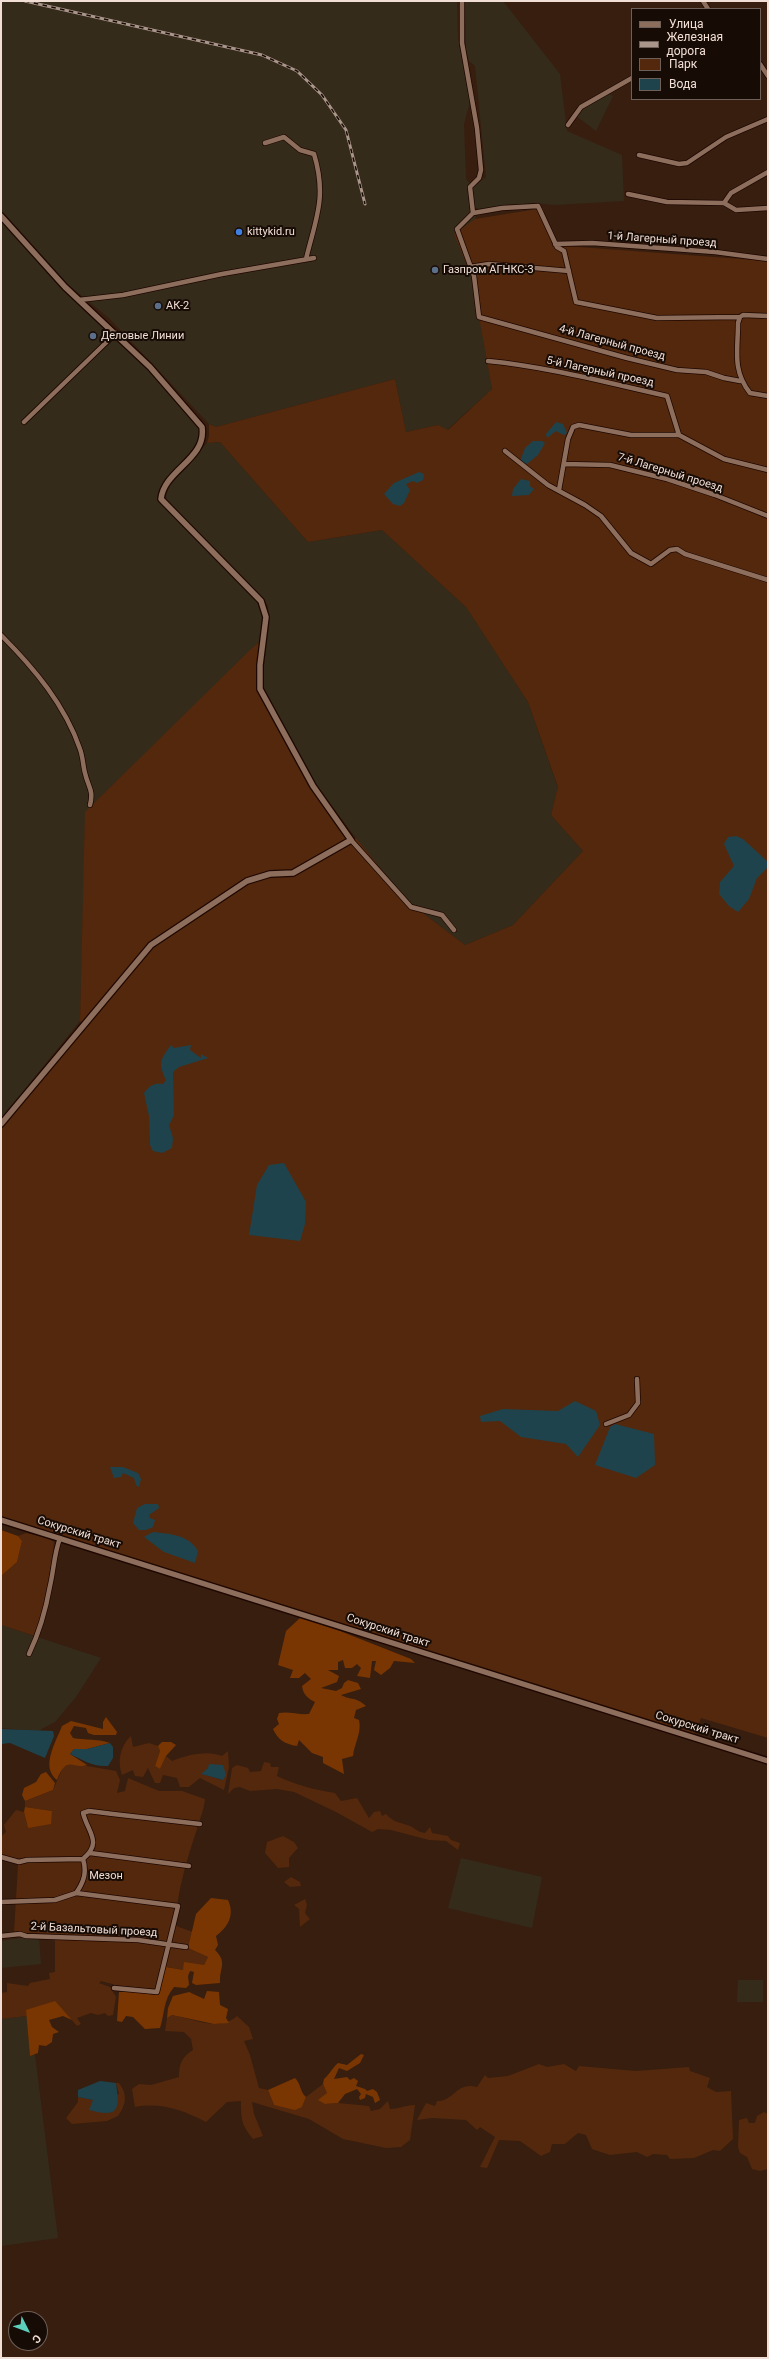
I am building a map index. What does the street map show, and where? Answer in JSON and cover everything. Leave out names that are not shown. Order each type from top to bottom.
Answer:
[{"type":"street","points":[[462,1],[462,43],[477,128],[481,170],[479,178],[470,187],[473,213]]},
{"type":"street","points":[[761,66],[768,76]]},
{"type":"street","points":[[568,125],[581,107],[631,79]]},
{"type":"street","points":[[639,155],[679,164],[687,163],[726,137],[768,119]]},
{"type":"street","points":[[265,143],[284,137],[300,150],[314,154],[322,194],[319,213],[306,259]]},
{"type":"street","points":[[724,204],[731,193],[768,172]]},
{"type":"street","points":[[628,194],[667,202],[724,204],[736,210],[768,208]]},
{"type":"street","points":[[569,271],[494,265],[470,267],[457,229],[473,213],[502,208],[538,206],[555,244],[564,251],[569,271],[576,302],[657,318],[768,316]]},
{"type":"street","points":[[1,216],[65,287],[116,333],[150,367],[202,428],[203,435],[200,445],[166,483],[161,500],[261,601],[266,617],[260,665],[260,689],[313,786],[351,840],[411,907],[442,915],[454,930]]},
{"type":"street","name":"1-й Лагерный проезд","points":[[555,244],[592,243],[715,252],[768,260]]},
{"type":"street","points":[[79,300],[123,295],[222,274],[314,258]]},
{"type":"street","name":"4-й Лагерный проезд","points":[[470,267],[474,276],[479,317],[627,358],[677,370],[706,372],[740,381]]},
{"type":"street","points":[[741,316],[738,323],[737,366],[740,381],[750,393],[768,396]]},
{"type":"street","points":[[24,422],[116,333]]},
{"type":"street","name":"5-й Лагерный проезд","points":[[488,361],[522,365],[593,378],[667,396],[679,435]]},
{"type":"street","points":[[559,490],[568,439],[573,427],[579,425],[631,435],[679,435],[724,459],[768,470]]},
{"type":"street","points":[[505,451],[548,485],[559,490],[601,516],[631,553],[651,564],[670,550],[677,549],[685,554],[768,580]]},
{"type":"street","name":"7-й Лагерный проезд","points":[[564,464],[610,465],[667,479],[715,495],[768,516]]},
{"type":"street","points":[[1,635],[34,670],[72,728],[81,751],[85,775],[93,795],[90,805]]},
{"type":"street","points":[[1,1124],[151,945],[247,880],[270,874],[293,873],[351,840]]},
{"type":"street","points":[[606,1424],[629,1415],[638,1403],[637,1379]]},
{"type":"street","name":"Сокурский тракт","points":[[1,1520],[768,1761]]},
{"type":"street","points":[[30,1654],[36,1640],[45,1606],[54,1553],[60,1538]]},
{"type":"street","points":[[1,1857],[18,1862],[27,1860],[83,1859],[90,1853],[94,1844],[82,1813],[101,1812],[200,1824]]},
{"type":"street","points":[[90,1853],[189,1866]]},
{"type":"street","points":[[76,1893],[82,1884],[86,1868],[83,1859]]},
{"type":"street","points":[[1,1902],[55,1900],[76,1893],[178,1906],[157,1992],[114,1988]]},
{"type":"street","name":"2-й Базальтовый проезд","points":[[1,1936],[20,1934],[26,1936],[110,1938],[186,1947]]},
{"type":"shaded area","points":[[1,1],[457,1],[458,39],[470,102],[464,124],[466,179],[473,187],[486,177],[475,66],[469,61],[466,48],[465,1],[503,1],[560,74],[567,131],[622,155],[624,201],[554,205],[535,203],[480,209],[476,208],[473,280],[492,389],[447,430],[438,425],[406,432],[395,379],[216,427],[209,424],[110,319],[65,282],[1,211]]},
{"type":"shaded area","points":[[609,94],[613,96],[596,131],[575,115],[582,108]]},
{"type":"shaded area","points":[[1,220],[73,299],[107,324],[199,428],[200,437],[195,447],[164,483],[158,501],[254,596],[262,612],[263,624],[259,642],[86,812],[80,1021],[1,1119]]},
{"type":"shaded area","points":[[220,442],[308,542],[382,530],[466,607],[528,702],[558,788],[551,815],[583,851],[513,925],[465,945],[407,901],[356,838],[314,782],[263,689],[263,672],[269,623],[268,606],[263,598],[167,502],[166,496],[171,483],[207,443]]},
{"type":"shaded area","points":[[1,1530],[18,1536],[22,1541],[17,1562],[1,1576]]},
{"type":"shaded area","points":[[300,1618],[340,1631],[411,1659],[415,1663],[394,1661],[390,1668],[381,1675],[374,1670],[376,1661],[372,1661],[370,1678],[357,1676],[361,1668],[357,1664],[352,1668],[345,1668],[343,1660],[338,1662],[338,1670],[328,1670],[339,1676],[337,1682],[321,1688],[336,1691],[342,1688],[344,1683],[348,1680],[358,1683],[361,1689],[341,1695],[359,1701],[366,1706],[356,1710],[354,1718],[359,1720],[359,1734],[353,1756],[342,1759],[344,1774],[323,1763],[323,1757],[312,1753],[299,1740],[297,1746],[282,1741],[273,1729],[279,1724],[277,1719],[279,1713],[286,1712],[309,1714],[315,1702],[304,1694],[302,1686],[311,1679],[305,1673],[299,1678],[290,1678],[293,1670],[278,1665],[286,1631]]},
{"type":"shaded area","points":[[1,1625],[101,1658],[76,1697],[55,1722],[38,1731],[1,1728]]},
{"type":"shaded area","points":[[106,1717],[117,1732],[116,1735],[94,1735],[88,1733],[86,1728],[74,1726],[70,1733],[73,1738],[110,1743],[87,1749],[74,1749],[70,1754],[87,1765],[67,1765],[64,1767],[57,1780],[52,1775],[50,1761],[53,1747],[62,1726],[71,1721],[103,1729],[103,1722]]},
{"type":"shaded area","points":[[162,1742],[171,1742],[176,1745],[166,1756],[160,1769],[155,1766],[160,1751],[158,1746]]},
{"type":"shaded area","points":[[46,1772],[55,1783],[53,1790],[25,1801],[22,1795],[24,1788],[36,1782],[41,1774]]},
{"type":"shaded area","points":[[25,1807],[52,1811],[51,1824],[28,1828],[24,1812]]},
{"type":"shaded area","points":[[461,1858],[542,1877],[532,1928],[448,1908]]},
{"type":"shaded area","points":[[211,1898],[228,1900],[231,1911],[227,1925],[216,1936],[218,1945],[215,1950],[219,1954],[222,1962],[220,1983],[196,1985],[192,1983],[194,1972],[190,1971],[188,1976],[189,1985],[186,1988],[174,1987],[170,1992],[160,2028],[145,2029],[133,2017],[126,2016],[122,2022],[117,2021],[119,1992],[126,1991],[157,1995],[166,1967],[183,1970],[184,1962],[204,1965],[208,1957],[188,1948],[196,1914]]},
{"type":"shaded area","points":[[27,1937],[39,1937],[41,1964],[1,1968],[1,1941]]},
{"type":"shaded area","points":[[738,1980],[763,1980],[763,2002],[737,2002]]},
{"type":"shaded area","points":[[207,1991],[219,1992],[220,2005],[228,2009],[226,2018],[229,2023],[214,2024],[172,2015],[167,2018],[168,2008],[173,1996],[189,1992],[204,1999]]},
{"type":"shaded area","points":[[55,2001],[72,2020],[63,2016],[49,2020],[52,2027],[59,2032],[53,2034],[52,2042],[46,2046],[39,2045],[38,2053],[30,2056],[26,2010]]},
{"type":"shaded area","points":[[27,2016],[30,2055],[35,2055],[58,2238],[1,2246],[1,2019]]},
{"type":"shaded area","points":[[361,2054],[364,2055],[360,2063],[347,2071],[339,2068],[334,2079],[347,2077],[350,2080],[354,2078],[358,2081],[356,2086],[367,2091],[373,2089],[377,2092],[380,2100],[375,2103],[373,2097],[366,2094],[365,2098],[360,2100],[359,2097],[361,2094],[357,2089],[345,2094],[338,2103],[325,2104],[318,2100],[327,2093],[323,2084],[324,2079],[336,2065],[338,2063],[347,2065]]},
{"type":"shaded area","points":[[295,2078],[306,2097],[302,2107],[295,2110],[274,2105],[268,2090]]},
{"type":"green space","points":[[543,208],[552,245],[768,261],[768,1738],[701,1718],[694,1738],[1,1520],[1,1124],[83,1024],[80,1021],[85,812],[250,650],[259,642],[263,642],[260,689],[294,752],[351,840],[356,838],[407,901],[465,945],[513,925],[583,851],[551,815],[558,787],[528,702],[466,607],[382,530],[308,542],[220,442],[207,443],[209,436],[209,424],[216,427],[395,379],[406,432],[438,425],[448,430],[492,389],[472,278],[454,234],[475,219]]},
{"type":"green space","points":[[26,1533],[48,1538],[54,1542],[48,1590],[35,1636],[1,1625],[1,1576],[17,1562],[22,1541],[18,1536]]},
{"type":"green space","points":[[131,1736],[133,1747],[149,1743],[158,1746],[160,1751],[155,1766],[160,1769],[166,1756],[172,1761],[204,1753],[222,1756],[228,1751],[229,1767],[224,1790],[200,1778],[189,1787],[180,1787],[177,1778],[163,1775],[160,1783],[155,1783],[148,1768],[143,1777],[135,1776],[133,1770],[122,1775],[120,1770],[120,1754],[127,1740]],"holes":[[[208,1768],[222,1780],[202,1774]]]},
{"type":"green space","points":[[264,1762],[270,1763],[271,1767],[279,1767],[277,1776],[291,1782],[313,1789],[335,1793],[341,1801],[357,1798],[369,1818],[374,1812],[380,1811],[382,1816],[386,1814],[394,1821],[410,1826],[421,1832],[425,1833],[430,1827],[432,1833],[448,1836],[451,1840],[460,1843],[458,1850],[446,1841],[429,1840],[391,1830],[378,1829],[372,1832],[336,1812],[294,1792],[277,1789],[250,1791],[240,1787],[234,1788],[228,1794],[232,1768],[237,1765],[248,1768],[250,1772],[261,1771]]},
{"type":"green space","name":"Мезон","points":[[70,1763],[116,1771],[120,1780],[117,1793],[125,1791],[128,1778],[159,1791],[182,1791],[205,1799],[180,1890],[176,1915],[176,1926],[193,1932],[188,1948],[208,1957],[204,1965],[183,1970],[161,1966],[155,1989],[127,1988],[101,1981],[99,1983],[110,1987],[116,1997],[113,2015],[108,2016],[105,2013],[98,2015],[91,2013],[77,2018],[81,2024],[77,2026],[62,2009],[26,2010],[27,2016],[1,2019],[1,1993],[7,1992],[7,1983],[28,1986],[30,1983],[50,1979],[49,1973],[55,1972],[55,1935],[14,1932],[18,1865],[1,1859],[1,1837],[6,1832],[4,1825],[16,1810],[24,1812],[28,1828],[52,1811],[25,1807],[25,1801],[53,1790],[63,1767]]},
{"type":"green space","points":[[283,1836],[294,1842],[298,1848],[289,1858],[289,1867],[278,1868],[265,1853],[267,1842]]},
{"type":"green space","points":[[291,1877],[300,1882],[301,1886],[290,1887],[284,1882]]},
{"type":"green space","points":[[305,1899],[307,1905],[305,1913],[310,1919],[300,1927],[299,1909],[294,1905]]},
{"type":"green space","points":[[172,2015],[214,2024],[230,2021],[237,2016],[249,2027],[253,2039],[244,2041],[250,2055],[259,2088],[268,2090],[274,2105],[302,2107],[306,2097],[323,2084],[327,2093],[325,2104],[338,2103],[369,2106],[371,2111],[380,2109],[388,2101],[390,2109],[415,2105],[410,2140],[401,2147],[386,2148],[343,2139],[309,2119],[252,2102],[254,2114],[263,2136],[253,2139],[242,2121],[241,2101],[227,2102],[206,2122],[189,2114],[163,2106],[135,2107],[132,2089],[139,2084],[151,2085],[179,2077],[182,2061],[186,2055],[193,2050],[191,2039],[184,2032],[165,2031],[167,2018]]},
{"type":"green space","points":[[539,2064],[547,2067],[564,2064],[576,2071],[579,2066],[636,2071],[689,2067],[690,2071],[710,2078],[707,2087],[716,2092],[731,2091],[733,2139],[720,2151],[713,2150],[694,2158],[670,2159],[667,2155],[653,2154],[647,2157],[637,2152],[610,2155],[592,2149],[586,2135],[578,2133],[565,2144],[552,2144],[550,2152],[541,2156],[520,2141],[499,2140],[487,2168],[480,2167],[495,2137],[480,2127],[477,2130],[466,2120],[432,2118],[417,2120],[426,2103],[435,2106],[437,2101],[448,2098],[464,2087],[477,2087],[485,2075],[488,2078],[508,2076]]},
{"type":"green space","points":[[116,2083],[119,2083],[122,2087],[125,2095],[123,2108],[118,2116],[107,2121],[72,2124],[66,2118],[78,2102],[78,2097],[93,2100],[119,2094]]},
{"type":"green space","points":[[764,2112],[768,2114],[768,2169],[760,2171],[752,2169],[747,2157],[740,2153],[738,2147],[739,2120],[747,2118],[749,2123],[755,2123],[757,2116]]},
{"type":"water","points":[[556,422],[563,424],[567,433],[564,435],[556,431],[547,438],[546,434]]},
{"type":"water","points":[[533,441],[542,441],[545,443],[538,455],[527,464],[520,461],[525,448]]},
{"type":"water","points":[[419,472],[424,474],[423,480],[417,483],[413,481],[406,484],[410,490],[404,503],[400,506],[393,504],[384,494],[394,483]]},
{"type":"water","points":[[521,479],[530,481],[530,486],[534,489],[529,495],[512,496],[513,489]]},
{"type":"water","points":[[736,836],[743,839],[768,862],[768,867],[757,878],[749,899],[738,912],[729,906],[719,894],[720,882],[734,866],[724,844],[728,837]]},
{"type":"water","points":[[171,1045],[174,1048],[191,1045],[190,1050],[201,1058],[201,1054],[208,1058],[179,1067],[173,1072],[174,1115],[169,1125],[173,1138],[172,1148],[162,1153],[153,1151],[150,1145],[149,1116],[144,1093],[152,1085],[163,1084],[166,1080],[161,1062],[164,1054]]},
{"type":"water","points":[[284,1163],[306,1202],[305,1224],[300,1241],[249,1235],[257,1185],[269,1165]]},
{"type":"water","points":[[575,1401],[596,1411],[600,1425],[578,1457],[566,1444],[521,1437],[500,1421],[481,1422],[480,1416],[503,1409],[558,1411]]},
{"type":"water","points":[[615,1424],[654,1434],[655,1465],[636,1478],[595,1465],[610,1427]]},
{"type":"water","points":[[110,1467],[123,1467],[138,1473],[141,1479],[139,1487],[136,1485],[134,1478],[123,1473],[121,1477],[114,1478]]},
{"type":"water","points":[[145,1504],[158,1504],[159,1508],[149,1515],[150,1518],[155,1520],[153,1527],[146,1530],[139,1530],[133,1523],[137,1508]]},
{"type":"water","points":[[153,1532],[185,1538],[198,1551],[195,1563],[164,1552],[144,1537]]},
{"type":"water","points":[[2,1729],[53,1731],[54,1736],[45,1758],[10,1743],[2,1744]]},
{"type":"water","points":[[110,1743],[113,1747],[113,1758],[108,1766],[93,1764],[70,1754],[74,1749],[87,1749]]},
{"type":"water","points":[[209,1764],[223,1765],[226,1775],[223,1780],[201,1774],[208,1768]]},
{"type":"water","points":[[100,2081],[116,2083],[118,2100],[115,2110],[112,2112],[106,2113],[89,2110],[93,2100],[78,2097],[78,2090]]},
{"type":"railway","points":[[25,1],[262,55],[297,71],[322,95],[346,130],[365,204]]},
{"type":"place","name":"kittykid.ru","points":[[239,232]]},
{"type":"place","name":"Газпром АГНКС-3","points":[[435,270]]},
{"type":"place","name":"АК-2","points":[[158,306]]},
{"type":"place","name":"Деловые Линии","points":[[93,336]]}]
